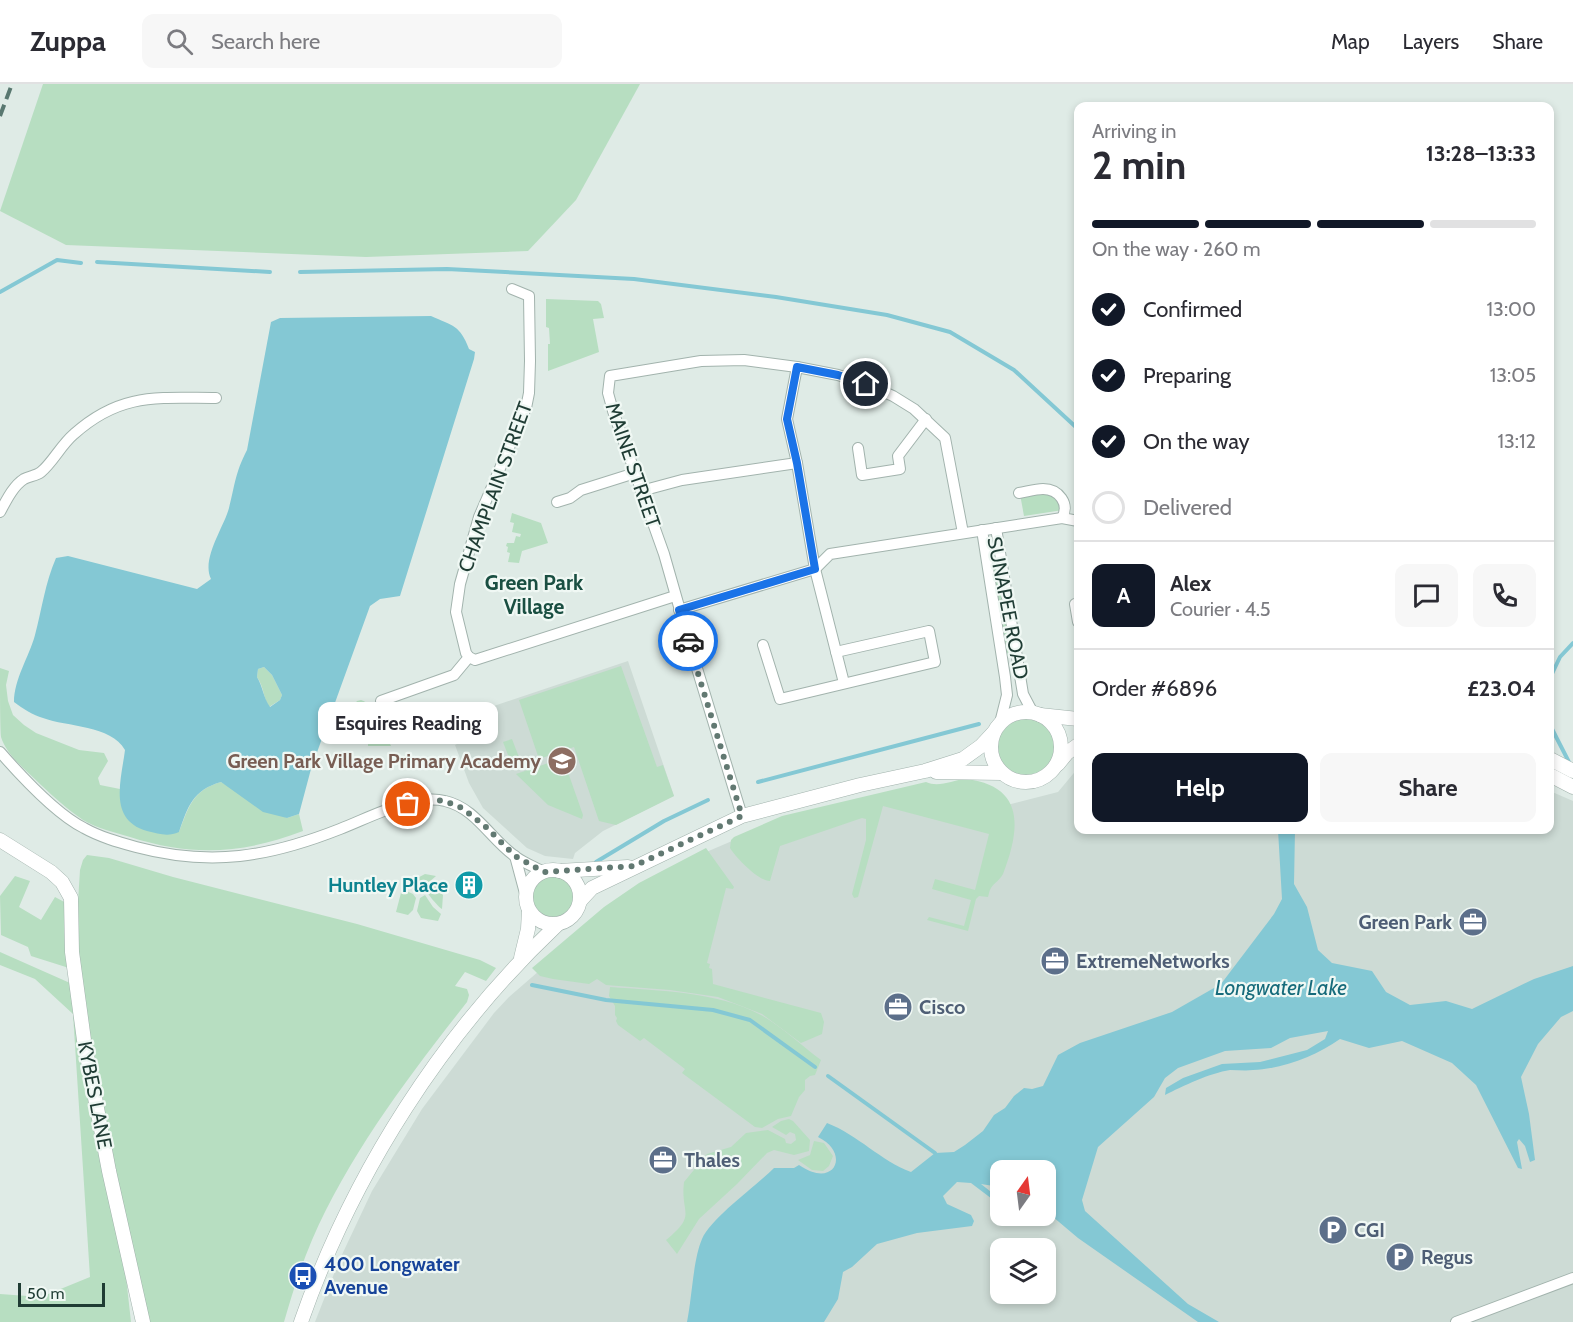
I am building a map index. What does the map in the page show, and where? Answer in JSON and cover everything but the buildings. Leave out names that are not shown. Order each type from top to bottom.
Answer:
[{"type":"street","name":"CHAMPLAIN STREET","points":[[469,657],[457,620],[460,584],[479,517],[521,423],[529,393],[531,342],[529,296],[512,289]]},
{"type":"street","name":"MAINE STREET","points":[[742,816],[664,554],[608,393],[610,376],[701,361],[744,360],[838,375],[893,396],[926,419],[945,438],[963,533]]},
{"type":"street","points":[[797,367],[787,419],[815,569],[844,683]]},
{"type":"street","points":[[0,512],[6,500],[24,479],[42,471],[73,434],[92,419],[112,408],[153,397],[216,398]]},
{"type":"street","points":[[858,448],[862,475],[900,469],[898,456],[926,419]]},
{"type":"street","points":[[641,491],[682,480],[797,463]]},
{"type":"street","points":[[557,502],[570,498],[581,490],[635,473]]},
{"type":"street","points":[[1019,493],[1044,489],[1054,492],[1064,500],[1066,506],[1062,518]]},
{"type":"street","points":[[996,528],[1062,518],[1074,520]]},
{"type":"street","name":"SUNAPEE ROAD","points":[[997,728],[1007,695],[982,530],[996,528],[1023,694],[1036,714]]},
{"type":"street","points":[[679,610],[815,569],[830,554],[982,530]]},
{"type":"street","points":[[381,701],[454,675],[469,657],[475,660],[675,596]]},
{"type":"street","points":[[763,645],[780,699],[936,662],[929,631],[836,652]]},
{"type":"street","points":[[301,1322],[336,1234],[385,1142],[432,1070],[521,958],[558,924],[572,917],[580,902],[592,888],[742,816],[925,771],[963,759],[981,746],[997,728],[1015,714],[1074,719]]},
{"type":"street","points":[[1036,714],[1054,726],[1060,741],[1060,754],[1055,767]]},
{"type":"street","points":[[997,728],[991,752],[994,764],[1011,779],[1027,782],[1044,778],[1074,749]]},
{"type":"street","points":[[0,752],[35,789],[76,823],[100,836],[147,850],[194,858],[250,856],[301,844],[398,806],[425,800],[445,801],[462,808],[485,826],[515,856],[544,872]]},
{"type":"street","points":[[1554,761],[1573,771]]},
{"type":"street","points":[[925,771],[1002,773]]},
{"type":"street","points":[[1554,778],[1569,785]]},
{"type":"street","name":"KYBES LANE","points":[[0,840],[51,872],[62,882],[71,898],[72,952],[84,1040],[109,1171],[142,1322]]},
{"type":"street","points":[[515,856],[528,904],[541,921],[558,924]]},
{"type":"street","points":[[521,958],[528,929],[531,881],[544,872],[634,866]]},
{"type":"street","points":[[559,871],[574,880],[579,888],[580,902]]},
{"type":"street","points":[[1456,1322],[1573,1278]]},
{"type":"shaded area","name":"Green Park Village Primary Academy","points":[[628,661],[674,796],[603,831],[575,853],[573,859],[545,856],[527,848],[483,808],[469,783],[455,745],[457,744],[455,738],[474,732],[469,717],[488,711],[488,708]]},
{"type":"shaded area","name":"Green Park","points":[[1074,773],[1074,834],[1554,834],[1554,793],[1573,801],[1573,1322],[315,1322],[339,1261],[372,1191],[422,1109],[494,1013],[509,997],[607,912],[704,853],[760,829],[963,789],[1003,806],[1058,792]]},
{"type":"green space","points":[[43,84],[640,84],[576,200],[528,251],[366,257],[66,245],[0,211]]},
{"type":"green space","points":[[546,299],[598,301],[601,304],[604,318],[593,319],[599,352],[548,371],[548,344],[550,344],[549,328],[546,327]]},
{"type":"green space","points":[[1053,493],[1063,510],[1024,516],[1020,494]]},
{"type":"green space","points":[[512,513],[541,523],[548,543],[522,551],[519,563],[508,562],[510,553],[507,552],[507,543],[514,543],[516,536],[520,537],[521,534],[512,532],[514,523],[510,522]]},
{"type":"green space","points":[[989,539],[993,540],[1011,655],[1006,656]]},
{"type":"green space","points":[[621,666],[657,767],[663,765],[674,796],[616,825],[599,821],[574,747],[539,759],[519,700]]},
{"type":"green space","points":[[264,667],[272,675],[282,695],[280,700],[269,707],[257,677],[258,669]]},
{"type":"green space","points":[[0,668],[9,671],[6,685],[13,715],[36,733],[79,750],[104,753],[108,761],[98,778],[100,785],[120,789],[120,799],[179,832],[189,807],[198,794],[221,782],[287,818],[299,814],[303,831],[281,839],[238,848],[196,850],[153,843],[89,823],[77,816],[41,785],[8,751],[1,737]]},
{"type":"green space","points":[[361,700],[375,713],[391,746],[368,746],[368,737],[354,705]]},
{"type":"green space","points":[[1021,719],[1031,719],[1046,727],[1052,736],[1054,747],[1052,758],[1046,767],[1031,775],[1021,775],[1010,770],[1003,763],[998,752],[998,742],[1003,731],[1010,724]]},
{"type":"green space","points":[[512,739],[522,765],[513,768],[503,742]]},
{"type":"green space","points":[[563,758],[583,815],[582,819],[548,805],[516,774]]},
{"type":"green space","points":[[966,779],[986,783],[999,791],[1009,801],[1015,826],[1009,858],[1003,874],[991,888],[988,897],[979,896],[976,899],[968,931],[927,920],[929,917],[964,926],[971,900],[932,889],[935,879],[975,890],[989,834],[883,806],[858,897],[854,898],[852,894],[866,840],[866,819],[862,818],[780,846],[770,881],[755,874],[737,858],[730,848],[734,837],[782,816],[926,782],[941,784]]},
{"type":"green space","points":[[706,848],[734,887],[733,889],[726,888],[707,963],[712,969],[713,984],[821,1013],[824,1022],[822,1034],[801,1043],[762,1014],[718,997],[670,990],[606,985],[597,979],[589,984],[553,979],[540,976],[532,968],[604,907],[639,883]]},
{"type":"green space","points":[[87,855],[109,858],[173,877],[357,924],[480,960],[496,968],[486,981],[465,972],[455,986],[467,989],[469,995],[467,1002],[402,1087],[344,1177],[312,1240],[284,1322],[148,1322],[126,1277],[131,1322],[0,1322],[0,1294],[41,1297],[90,1277],[73,1014],[35,979],[0,965],[0,952],[70,983],[69,968],[31,956],[28,947],[1,935],[0,896],[15,876],[30,881],[19,907],[41,920],[55,897],[68,904],[75,950],[80,870]]},
{"type":"green space","points":[[425,874],[436,876],[419,888],[410,889],[402,882],[408,883]]},
{"type":"green space","points":[[554,874],[569,881],[576,896],[569,911],[554,918],[539,911],[532,896],[539,881]]},
{"type":"green space","points":[[430,884],[434,884],[443,895],[442,909],[425,889]]},
{"type":"green space","points":[[402,889],[416,898],[413,910],[408,915],[396,912]]},
{"type":"green space","points":[[425,895],[441,914],[438,921],[421,918],[417,911],[420,898]]},
{"type":"green space","points":[[610,987],[668,991],[707,997],[744,1007],[776,1025],[821,1060],[815,1075],[805,1080],[805,1090],[799,1097],[791,1116],[778,1119],[762,1128],[755,1127],[682,1073],[685,1069],[644,1038],[640,1041],[618,1025],[615,1006],[609,996]]},
{"type":"green space","points":[[789,1119],[810,1140],[809,1151],[794,1155],[774,1150],[767,1153],[699,1219],[677,1254],[666,1240],[685,1219],[684,1182],[707,1154],[731,1147],[746,1133],[768,1130],[791,1144],[796,1140],[795,1134],[790,1132],[786,1135],[772,1127]]},
{"type":"green space","points":[[814,1141],[824,1143],[833,1156],[829,1166],[823,1171],[812,1170],[798,1160],[810,1155]]},
{"type":"water","points":[[431,316],[459,331],[469,349],[475,352],[474,359],[400,596],[380,599],[370,606],[311,769],[299,814],[287,818],[263,812],[221,782],[198,794],[185,814],[179,832],[159,834],[135,826],[122,809],[120,786],[125,750],[118,742],[99,731],[53,721],[28,712],[14,702],[16,685],[35,635],[46,586],[56,558],[68,556],[197,589],[211,579],[209,562],[211,553],[229,508],[238,472],[247,450],[271,322],[280,318]],"holes":[[[264,667],[272,675],[282,695],[280,700],[270,707],[257,677],[258,669]]]},
{"type":"water","name":"Longwater Lake","points":[[1278,834],[1295,834],[1294,884],[1307,907],[1318,950],[1332,963],[1372,971],[1386,992],[1410,1005],[1446,1001],[1472,1009],[1534,979],[1573,966],[1573,1011],[1561,1017],[1538,1044],[1521,1077],[1535,1160],[1530,1162],[1525,1146],[1519,1139],[1517,1142],[1522,1169],[1518,1168],[1476,1085],[1452,1063],[1402,1041],[1369,1048],[1340,1039],[1310,1056],[1287,1064],[1264,1069],[1230,1070],[1214,1074],[1165,1095],[1166,1088],[1183,1078],[1222,1064],[1260,1062],[1307,1050],[1325,1039],[1328,1031],[1290,1038],[1271,1048],[1225,1051],[1178,1068],[1165,1078],[1154,1097],[1098,1147],[1082,1200],[1085,1211],[1188,1304],[1219,1322],[1198,1322],[1078,1238],[1056,1219],[1056,1160],[990,1160],[990,1185],[981,1184],[990,1191],[990,1197],[971,1183],[957,1182],[943,1196],[947,1204],[971,1215],[974,1221],[972,1226],[917,1233],[877,1244],[852,1267],[843,1272],[838,1299],[824,1322],[687,1322],[697,1257],[707,1231],[724,1212],[774,1168],[794,1168],[799,1165],[812,1172],[830,1171],[836,1159],[834,1152],[818,1137],[827,1123],[911,1172],[935,1153],[954,1152],[983,1131],[994,1115],[1005,1108],[1024,1088],[1032,1089],[1043,1086],[1058,1055],[1080,1043],[1172,1012],[1221,984],[1274,914],[1282,899]]},
{"type":"waterway","points":[[0,292],[57,260],[81,263]]},
{"type":"waterway","points":[[97,262],[270,272]]},
{"type":"waterway","points":[[300,272],[447,269],[634,279],[776,297],[887,315],[950,332],[1014,370],[1074,425]]},
{"type":"waterway","points":[[1554,670],[1560,657],[1573,643]]},
{"type":"waterway","points":[[758,782],[979,724]]},
{"type":"waterway","points":[[1554,733],[1571,766]]},
{"type":"waterway","points":[[596,862],[664,821],[708,800]]},
{"type":"waterway","points":[[532,985],[606,1000],[713,1010],[750,1020],[815,1067]]},
{"type":"waterway","points":[[828,1076],[935,1153]]},
{"type":"railway","points":[[0,116],[12,84]]},
{"type":"way so far","points":[[408,804],[436,800],[462,808],[485,826],[515,856],[544,872],[634,866],[742,816],[688,641]]},
{"type":"place","name":"Green Park Village Primary Academy","points":[[562,761]]},
{"type":"place","name":"Esquires Reading","points":[[408,804]]},
{"type":"place","name":"Huntley Place","points":[[469,885]]},
{"type":"place","name":"Green Park","points":[[1473,922]]},
{"type":"place","name":"ExtremeNetworks","points":[[1055,961]]},
{"type":"place","name":"Cisco","points":[[898,1007]]},
{"type":"place","name":"Thales","points":[[663,1160]]},
{"type":"place","name":"CGI","points":[[1333,1230]]},
{"type":"place","name":"Regus","points":[[1400,1257]]},
{"type":"place","name":"400 Longwater Avenue","points":[[303,1276]]},
{"type":"district","name":"Green Park Village","points":[[534,595]]},
{"type":"route","points":[[688,641],[679,610],[815,569],[787,419],[797,367],[838,375],[866,384]]}]
